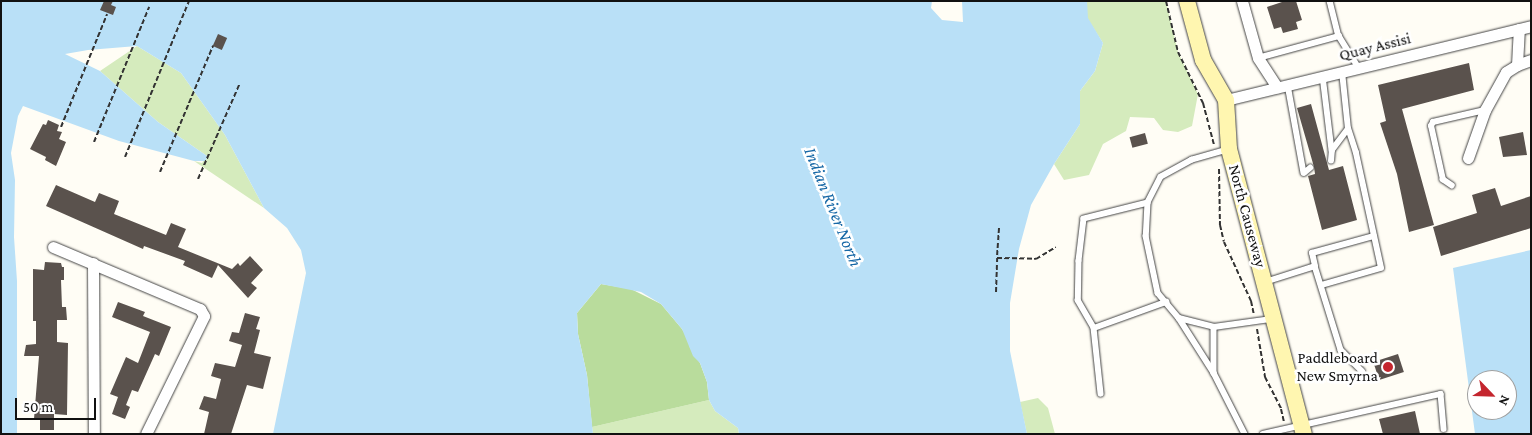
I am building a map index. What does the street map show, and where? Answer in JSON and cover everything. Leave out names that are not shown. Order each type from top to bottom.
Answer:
[{"type":"main road","name":"North Causeway","points":[[1187,1],[1203,60],[1226,100],[1222,151],[1265,282],[1303,430]]},
{"type":"street","points":[[1244,2],[1258,58],[1282,86]]},
{"type":"street","name":"Quay Assisi","points":[[1226,100],[1531,26]]},
{"type":"street","points":[[1517,64],[1519,29]]},
{"type":"street","points":[[1468,158],[1485,110],[1506,72],[1517,64],[1530,60]]},
{"type":"street","points":[[54,247],[200,309],[204,316],[146,434]]},
{"type":"street","points":[[93,262],[94,434]]},
{"type":"lane","points":[[1330,1],[1339,36],[1359,68]]},
{"type":"lane","points":[[1258,58],[1339,36]]},
{"type":"lane","points":[[1322,285],[1381,268],[1348,129],[1342,72]]},
{"type":"lane","points":[[1323,76],[1332,150],[1331,161]]},
{"type":"lane","points":[[1282,86],[1304,173],[1310,168]]},
{"type":"lane","points":[[1452,186],[1443,180],[1430,126],[1433,122],[1485,110]]},
{"type":"lane","points":[[1332,150],[1348,129]]},
{"type":"lane","points":[[1222,151],[1192,160],[1161,177],[1148,203],[1146,236],[1158,292],[1179,318],[1214,373],[1245,434]]},
{"type":"lane","points":[[1101,394],[1094,328],[1078,300],[1078,260],[1084,219],[1148,203]]},
{"type":"lane","points":[[1362,371],[1341,350],[1312,253],[1374,236]]},
{"type":"lane","points":[[1265,282],[1315,266]]},
{"type":"lane","points":[[1094,328],[1166,302]]},
{"type":"lane","points":[[1179,318],[1214,327],[1256,323],[1275,318]]},
{"type":"lane","points":[[1214,327],[1214,373]]},
{"type":"lane","points":[[1263,434],[1286,429],[1303,430],[1440,394],[1444,429]]},
{"type":"path","points":[[125,157],[189,1]]},
{"type":"path","points":[[1166,1],[1178,52],[1203,103],[1222,151],[1220,225],[1224,242],[1251,302],[1265,377],[1281,409],[1286,429]]},
{"type":"path","points":[[94,142],[149,7]]},
{"type":"path","points":[[61,127],[107,14]]},
{"type":"path","points":[[160,172],[213,46]]},
{"type":"path","points":[[198,179],[239,85]]},
{"type":"path","points":[[996,292],[999,228]]},
{"type":"path","points":[[997,258],[1036,259],[1056,247]]},
{"type":"green space","points":[[1087,1],[1166,1],[1178,52],[1198,94],[1192,126],[1178,132],[1163,130],[1154,118],[1130,117],[1126,131],[1103,144],[1089,175],[1064,180],[1054,164],[1080,124],[1078,107],[1080,91],[1095,71],[1103,43],[1087,18]]},
{"type":"green space","points":[[137,46],[181,73],[225,135],[264,208],[194,161],[202,163],[207,156],[158,122],[100,71]]},
{"type":"green space","points":[[601,284],[631,289],[661,304],[682,329],[689,341],[690,348],[700,363],[707,382],[709,400],[592,427],[587,375],[578,334],[577,313]]},
{"type":"green space","points":[[1038,398],[1048,408],[1055,434],[1027,434],[1020,402]]},
{"type":"green space","points":[[709,400],[715,411],[738,428],[739,434],[593,434],[592,427]]},
{"type":"water","name":"Indian River North","points":[[1,1],[932,1],[931,8],[942,20],[963,22],[962,1],[1087,1],[1088,18],[1103,43],[1095,71],[1080,91],[1080,124],[1054,164],[1031,205],[1019,249],[1010,303],[1010,351],[1027,434],[739,434],[738,428],[715,411],[709,400],[707,382],[700,363],[693,356],[682,329],[661,304],[641,292],[601,284],[577,313],[578,334],[587,375],[593,434],[273,434],[306,273],[301,250],[287,228],[264,208],[225,135],[181,73],[137,46],[65,54],[100,71],[158,122],[207,156],[206,161],[194,161],[119,141],[23,106],[18,116],[11,153],[15,180],[17,434],[1,434]]},
{"type":"water","points":[[1531,250],[1531,434],[1475,434],[1473,420],[1517,420],[1517,370],[1467,370],[1467,374],[1453,268]]},
{"type":"building","points":[[104,1],[113,1],[111,5],[116,7],[113,15],[100,10]]},
{"type":"building","points":[[1285,1],[1296,1],[1302,20],[1296,22],[1298,29],[1283,33],[1281,27],[1274,29],[1267,7]]},
{"type":"building","points":[[218,34],[227,38],[222,50],[213,46]]},
{"type":"building","points":[[1469,63],[1474,90],[1402,109],[1434,225],[1409,232],[1397,174],[1380,123],[1386,121],[1378,85]]},
{"type":"building","points":[[1311,104],[1329,170],[1343,166],[1357,220],[1322,230],[1308,176],[1315,174],[1314,167],[1297,108]]},
{"type":"building","points":[[48,120],[59,125],[57,131],[62,132],[59,139],[66,142],[56,166],[45,160],[46,157],[30,149],[43,124],[46,125]]},
{"type":"building","points":[[1523,132],[1527,155],[1503,157],[1499,137]]},
{"type":"building","points":[[1145,133],[1148,144],[1132,148],[1130,137]]},
{"type":"building","points":[[56,185],[95,202],[99,193],[119,201],[114,214],[166,235],[171,223],[186,229],[178,247],[232,269],[238,263],[240,266],[250,256],[263,270],[251,283],[257,288],[248,298],[218,265],[212,278],[183,265],[185,261],[144,246],[143,249],[46,206]]},
{"type":"building","points":[[1495,188],[1501,206],[1531,196],[1531,228],[1441,256],[1433,227],[1477,213],[1472,195]]},
{"type":"building","points":[[45,262],[61,263],[62,267],[64,267],[64,280],[61,280],[62,307],[66,307],[67,320],[57,320],[57,342],[68,343],[67,415],[54,414],[54,430],[40,430],[40,419],[34,419],[39,356],[24,356],[26,345],[36,344],[36,321],[33,321],[33,269],[44,270]]},
{"type":"building","points":[[118,302],[145,312],[143,316],[171,327],[159,356],[155,354],[138,392],[132,390],[126,405],[130,407],[125,419],[112,414],[118,397],[110,394],[126,357],[138,363],[150,332],[112,317]]},
{"type":"building","points":[[245,313],[260,317],[256,329],[260,330],[254,353],[271,357],[263,389],[247,385],[231,434],[204,434],[209,412],[199,409],[204,396],[216,399],[221,379],[211,376],[215,363],[235,367],[242,345],[229,341],[232,332],[239,333]]},
{"type":"building","name":"Paddleboard New Smyrna","points":[[1398,354],[1404,372],[1379,380],[1373,362]]},
{"type":"building","points":[[1415,411],[1420,434],[1383,434],[1379,419]]},
{"type":"place","name":"Paddleboard New Smyrna","points":[[1388,367]]}]
